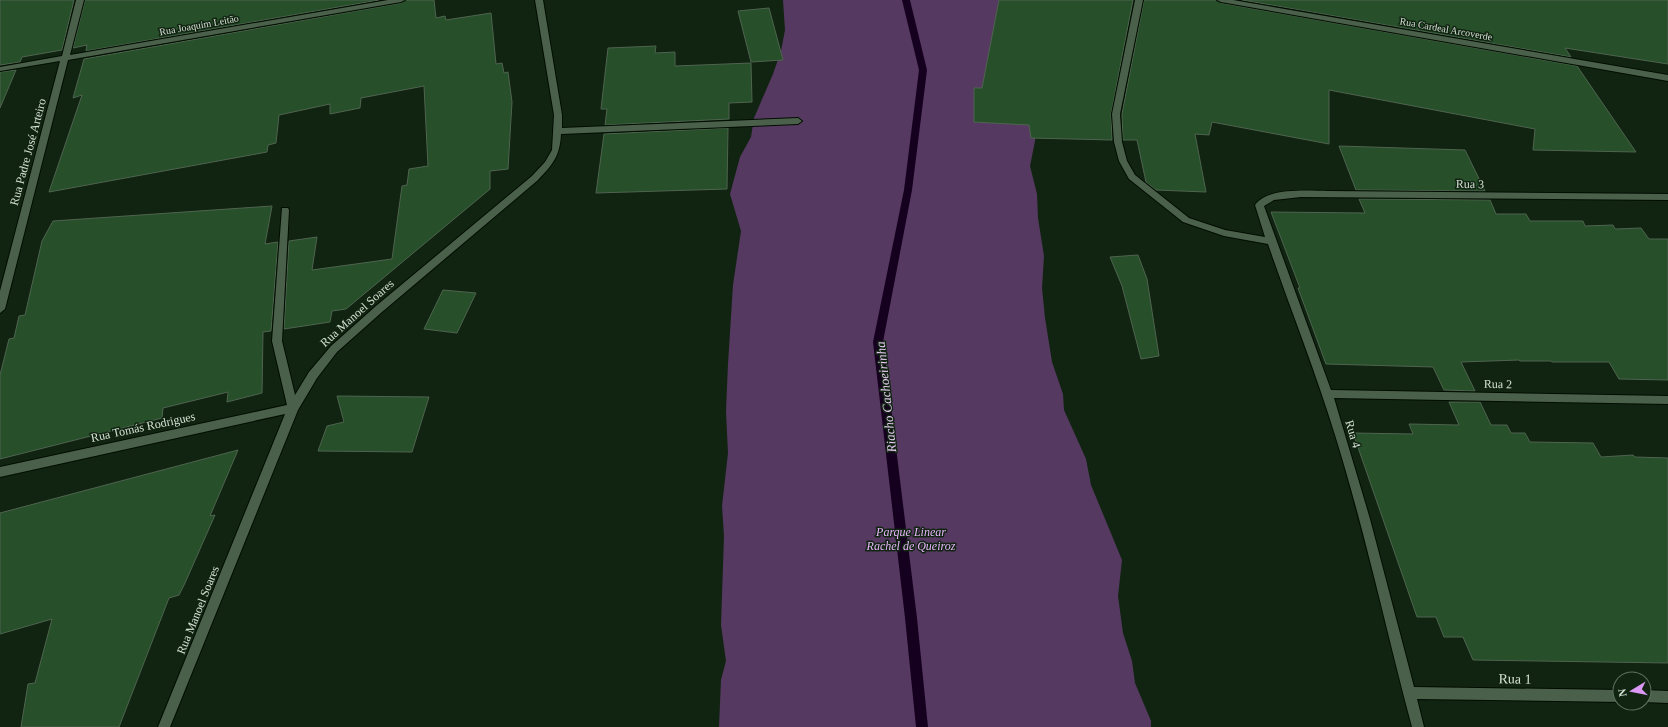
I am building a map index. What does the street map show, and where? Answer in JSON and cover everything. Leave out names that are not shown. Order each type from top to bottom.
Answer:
[{"type":"street","name":"Rua Padre José Arteiro","points":[[0,309],[80,0]]},
{"type":"street","name":"Rua Joaquim Leitão","points":[[0,69],[401,0]]},
{"type":"street","name":"Rua Manoel Soares","points":[[164,727],[273,460],[292,408],[313,375],[334,349],[534,178],[548,164],[556,150],[558,115],[539,0]]},
{"type":"street","points":[[1139,0],[1116,114],[1118,142],[1123,161],[1132,177],[1186,220],[1224,233],[1270,240]]},
{"type":"street","name":"Rua Cardeal Arcoverde","points":[[1221,0],[1668,78]]},
{"type":"street","points":[[557,131],[798,121]]},
{"type":"street","name":"Rua 3","points":[[1273,196],[1328,194],[1668,197]]},
{"type":"street","name":"Rua 4","points":[[1273,196],[1263,200],[1259,205],[1270,240],[1328,394],[1373,548],[1418,727]]},
{"type":"street","points":[[285,210],[277,341],[292,408]]},
{"type":"street","name":"Rua 2","points":[[1328,394],[1668,400]]},
{"type":"street","name":"Rua Tomás Rodrigues","points":[[0,472],[292,408]]},
{"type":"street","name":"Rua 1","points":[[1409,693],[1612,696]]},
{"type":"street","points":[[1652,696],[1668,697]]},
{"type":"green space","name":"Parque Linear Rachel de Queiroz","points":[[783,0],[1035,0],[1038,92],[1035,141],[1030,166],[1037,194],[1038,218],[1044,256],[1042,288],[1052,362],[1063,394],[1064,410],[1086,459],[1091,485],[1122,560],[1118,596],[1123,633],[1132,661],[1135,683],[1151,721],[1151,727],[719,727],[721,680],[726,661],[721,625],[724,536],[722,506],[728,453],[726,411],[728,364],[733,285],[741,231],[730,194],[740,157],[751,137],[754,118],[781,51],[785,30]]},
{"type":"building","points":[[0,0],[74,0],[62,50],[22,57],[20,62],[0,65]]},
{"type":"building","points":[[85,0],[379,0],[86,51],[87,45],[73,48]]},
{"type":"building","points":[[406,0],[434,0],[436,18],[445,16],[446,20],[491,13],[496,64],[502,63],[504,73],[508,72],[512,102],[508,169],[490,171],[490,189],[346,309],[332,311],[330,322],[284,329],[289,241],[317,237],[312,270],[392,259],[402,186],[407,185],[409,169],[428,166],[424,86],[361,98],[360,108],[330,114],[330,104],[279,115],[276,143],[268,145],[267,152],[49,192],[82,95],[73,98],[84,59],[401,3]]},
{"type":"building","points":[[999,0],[1133,0],[1111,114],[1112,140],[1031,138],[1029,125],[974,122],[974,88],[982,88]]},
{"type":"building","points":[[1144,0],[1216,0],[1221,3],[1577,66],[1636,152],[1533,150],[1535,129],[1329,90],[1329,144],[1212,122],[1209,135],[1195,134],[1206,192],[1156,190],[1146,182],[1137,140],[1123,140],[1122,114]]},
{"type":"building","points":[[1242,0],[1668,0],[1668,64],[1565,48],[1571,57]]},
{"type":"building","points":[[769,8],[783,60],[751,62],[738,11]]},
{"type":"building","points":[[656,46],[655,53],[675,52],[675,66],[751,63],[752,102],[729,103],[729,119],[605,125],[607,109],[601,109],[608,48]]},
{"type":"building","points":[[16,70],[0,108],[0,72]]},
{"type":"building","points":[[728,128],[727,189],[596,193],[604,134]]},
{"type":"building","points":[[1339,146],[1465,150],[1485,191],[1356,190]]},
{"type":"building","points":[[1359,199],[1490,200],[1496,214],[1526,214],[1530,221],[1583,221],[1585,226],[1613,225],[1615,229],[1641,228],[1649,239],[1668,239],[1668,380],[1619,379],[1609,362],[1552,362],[1519,360],[1461,362],[1475,391],[1444,390],[1433,367],[1326,364],[1298,288],[1300,288],[1271,212],[1365,213]]},
{"type":"building","points":[[272,206],[265,244],[278,242],[271,331],[263,332],[262,393],[227,402],[228,392],[163,408],[162,418],[0,459],[0,375],[9,339],[14,338],[19,316],[25,315],[42,241],[53,221]]},
{"type":"building","points":[[1138,255],[1147,279],[1159,356],[1141,359],[1122,286],[1110,257]]},
{"type":"building","points":[[443,290],[476,293],[457,333],[424,329]]},
{"type":"building","points":[[337,396],[429,397],[412,452],[318,451],[327,426],[344,422]]},
{"type":"building","points":[[1449,402],[1480,402],[1491,425],[1507,425],[1511,433],[1525,433],[1530,442],[1593,443],[1601,457],[1633,455],[1635,457],[1668,458],[1668,663],[1473,660],[1463,637],[1444,637],[1436,617],[1417,617],[1353,433],[1413,434],[1409,424],[1459,425]]},
{"type":"building","points":[[238,450],[210,516],[215,515],[185,583],[179,595],[169,598],[119,727],[21,727],[28,684],[35,683],[52,619],[0,634],[0,513]]},
{"type":"waterway","name":"Riacho Cachoeirinha","points":[[906,0],[923,70],[908,190],[878,342],[911,618],[922,727]]}]
